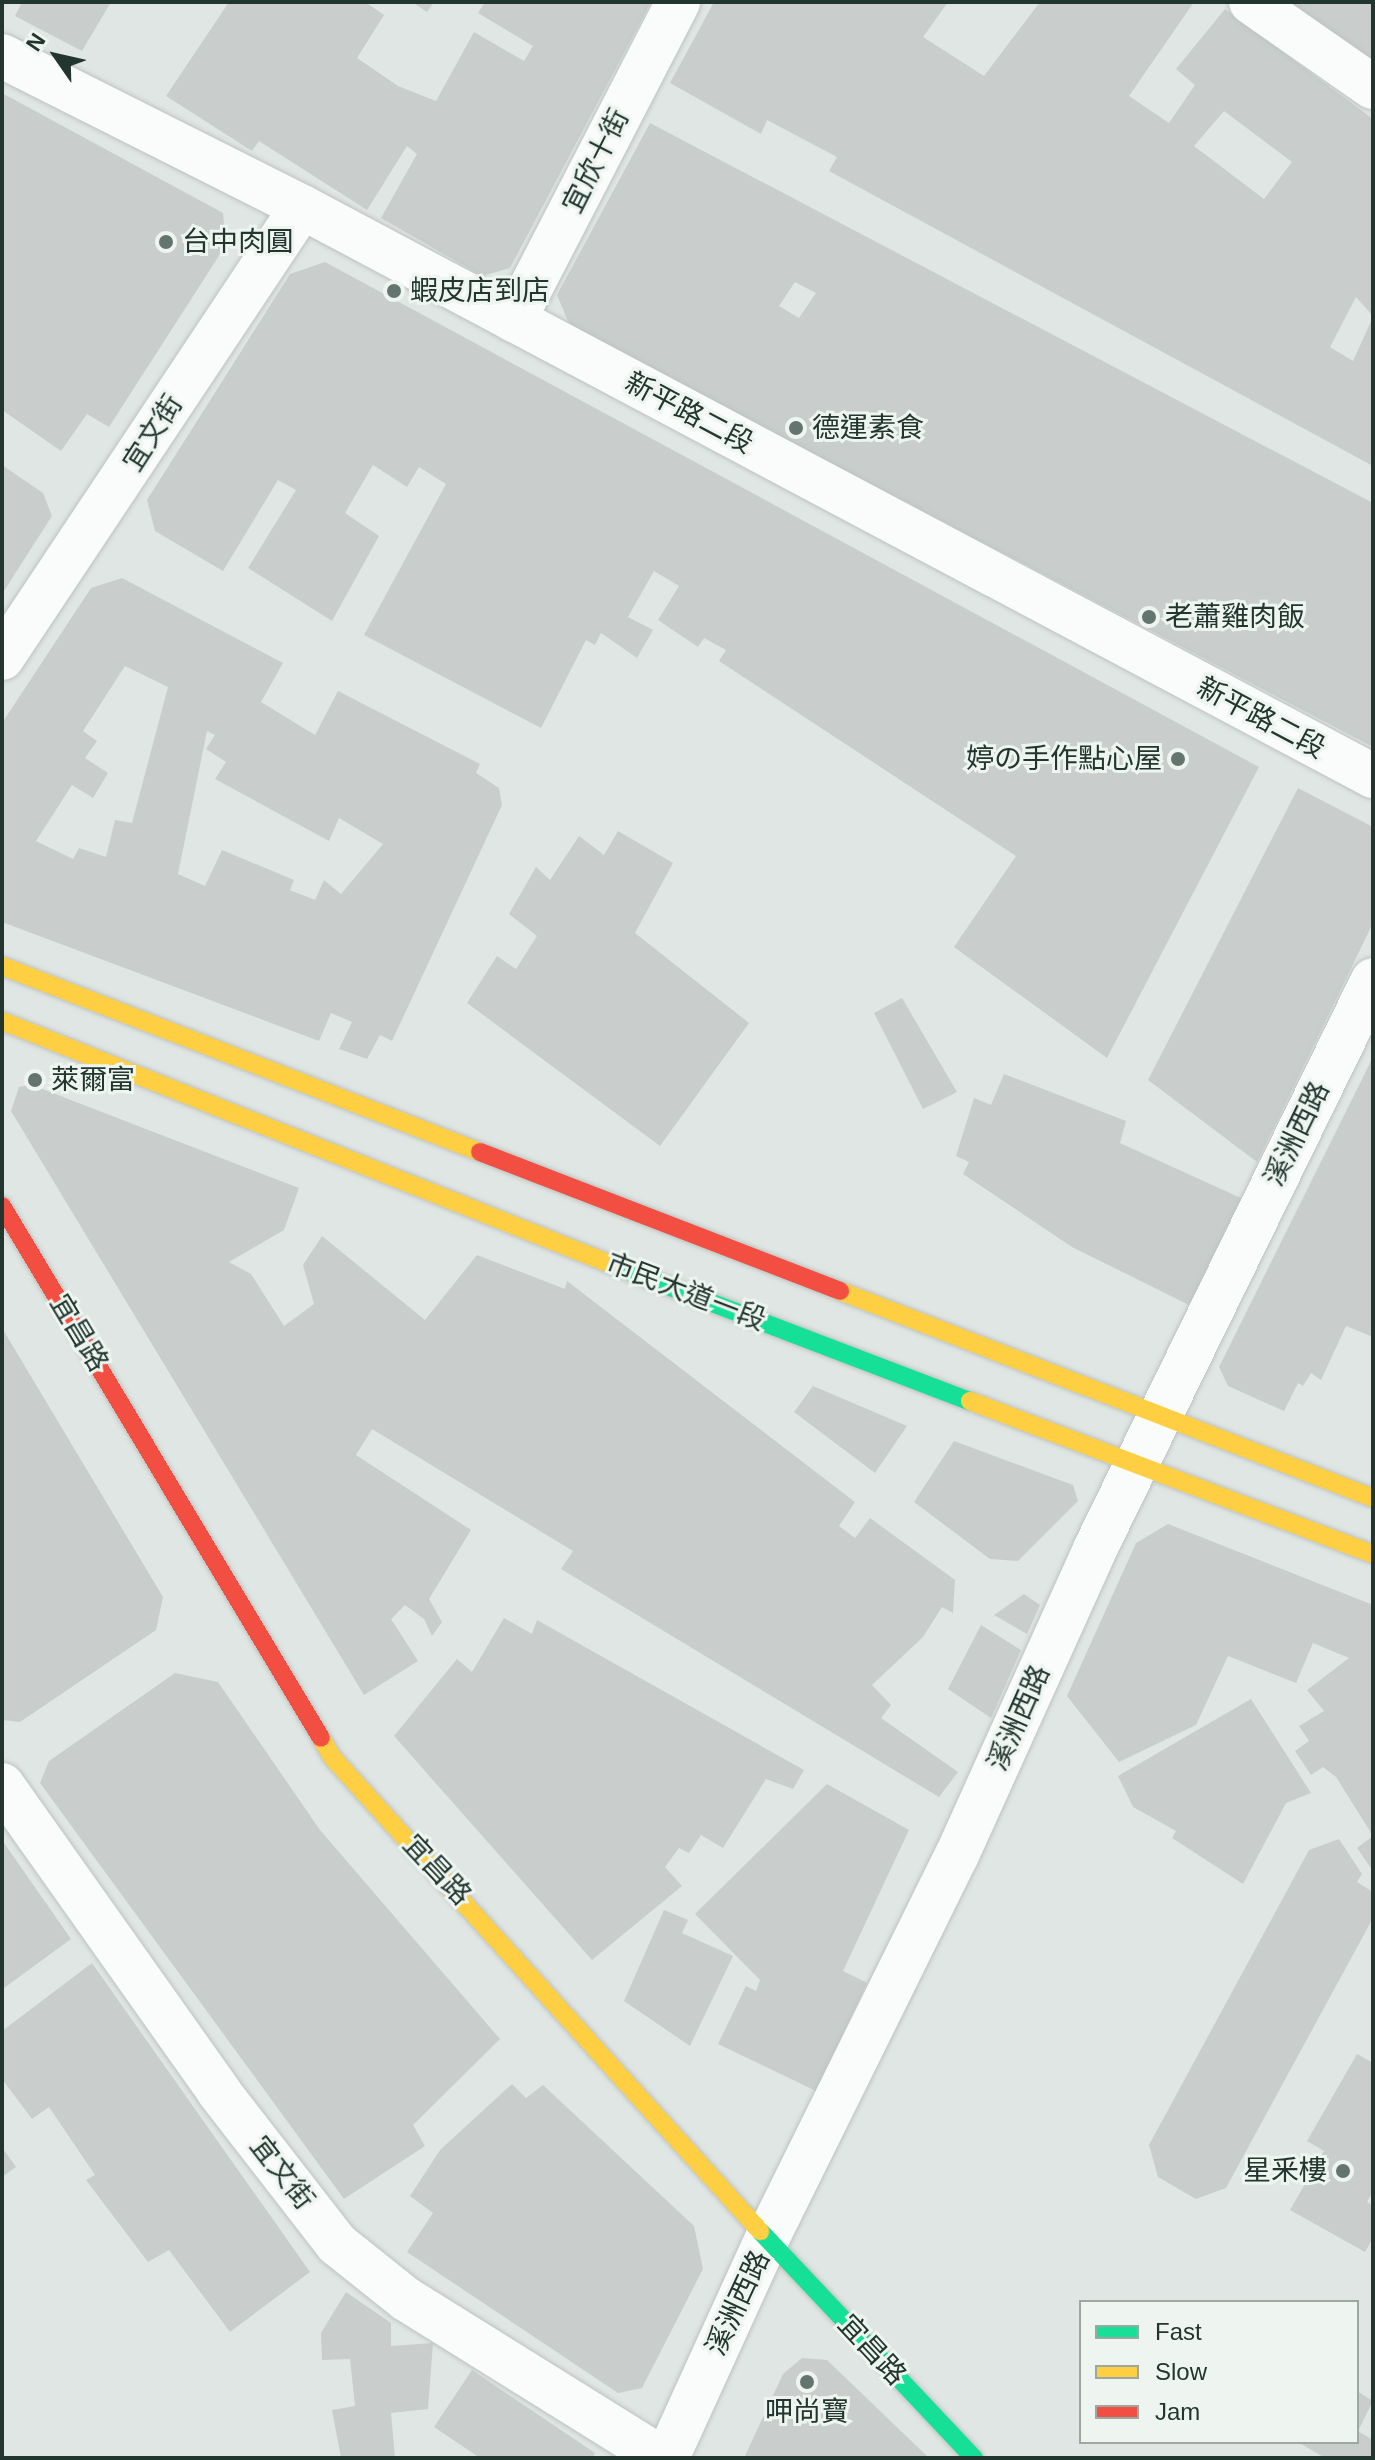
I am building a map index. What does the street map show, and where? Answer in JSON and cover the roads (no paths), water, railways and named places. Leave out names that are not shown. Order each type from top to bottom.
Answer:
[{"type":"street","name":"宜欣十街","points":[[514,320],[678,2]]},
{"type":"street","points":[[1251,2],[1373,87]]},
{"type":"street","name":"新平路二段","points":[[2,56],[302,207],[1373,776]]},
{"type":"street","name":"宜文街","points":[[2,658],[302,207]]},
{"type":"street","name":"市民大道一段","points":[[2,966],[1373,1498]]},
{"type":"street","name":"溪洲西路","points":[[664,2458],[767,2239],[957,1855],[1160,1415],[1373,980]]},
{"type":"street","name":"市民大道一段","points":[[2,1021],[653,1281],[1373,1554]]},
{"type":"street","name":"宜昌路","points":[[2,1206],[332,1757],[767,2239],[974,2458]]},
{"type":"street","name":"宜文街","points":[[2,1785],[219,2092],[337,2244],[406,2299],[664,2458]]},
{"type":"place","name":"台中肉圓","points":[[166,242]]},
{"type":"place","name":"蝦皮店到店","points":[[394,291]]},
{"type":"place","name":"德運素食","points":[[796,428]]},
{"type":"place","name":"老蕭雞肉飯","points":[[1149,617]]},
{"type":"place","name":"婷の手作點心屋","points":[[1178,759]]},
{"type":"place","name":"萊爾富","points":[[35,1080]]},
{"type":"place","name":"星釆樓","points":[[1343,2171]]},
{"type":"place","name":"呷尚寶","points":[[807,2382]]}]
